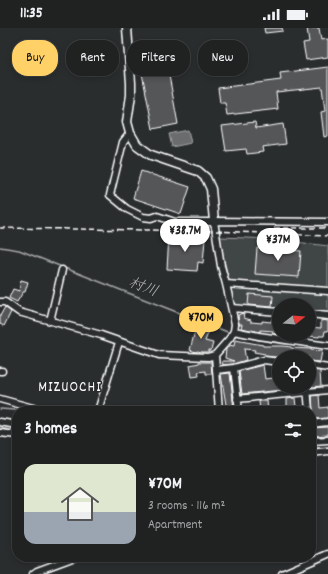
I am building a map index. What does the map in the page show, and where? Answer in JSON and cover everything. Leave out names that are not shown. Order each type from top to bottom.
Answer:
[{"type":"street","points":[[0,302],[5,302],[19,312],[101,335],[159,355],[208,357],[214,355],[233,333],[235,324],[218,252],[211,189],[206,178],[198,171],[151,155],[137,145],[130,133],[127,122],[131,95],[131,83],[127,28]]},
{"type":"street","points":[[130,133],[123,142],[110,195],[127,210],[143,217],[151,218],[157,216],[175,222],[328,222]]},
{"type":"street","points":[[50,321],[62,270]]},
{"type":"street","points":[[226,284],[328,291]]},
{"type":"street","points":[[232,308],[272,311]]},
{"type":"street","points":[[316,315],[328,316]]},
{"type":"street","points":[[233,333],[328,346]]},
{"type":"street","points":[[100,406],[119,342]]},
{"type":"street","points":[[214,355],[219,406]]},
{"type":"street","points":[[216,370],[234,368],[264,360],[272,361]]},
{"type":"street","points":[[316,367],[328,368]]},
{"type":"street","points":[[234,368],[239,406]]},
{"type":"street","points":[[316,390],[328,390]]},
{"type":"street","points":[[238,399],[276,394]]},
{"type":"street","points":[[307,394],[309,406]]},
{"type":"street","points":[[0,399],[26,406]]},
{"type":"street","points":[[0,422],[12,424]]},
{"type":"street","points":[[316,423],[328,422]]},
{"type":"street","points":[[0,433],[12,434]]},
{"type":"street","points":[[316,441],[328,440]]},
{"type":"street","points":[[316,452],[328,451]]},
{"type":"street","points":[[316,559],[328,554]]},
{"type":"street","points":[[33,574],[37,571],[61,562]]},
{"type":"street","points":[[282,574],[310,562]]},
{"type":"shaded area","points":[[188,130],[191,143],[172,147],[169,134]]},
{"type":"shaded area","points":[[220,237],[272,239],[328,246],[328,314],[316,313],[316,298],[272,298],[272,310],[235,307]]},
{"type":"building","points":[[264,28],[282,28],[283,31],[265,33]]},
{"type":"building","points":[[307,28],[319,28],[321,40],[328,39],[328,57],[306,60],[303,43],[309,42]]},
{"type":"building","points":[[328,67],[328,136],[324,137],[321,112],[325,111],[322,87],[276,92],[278,109],[227,115],[225,103],[220,103],[218,88],[281,80],[280,73]]},
{"type":"building","points":[[143,76],[169,76],[178,124],[153,129]]},
{"type":"building","points":[[255,122],[256,128],[283,124],[286,144],[262,147],[263,152],[247,154],[246,149],[226,151],[222,126]]},
{"type":"building","points":[[141,171],[190,187],[181,214],[133,198]]},
{"type":"building","points":[[169,236],[205,239],[203,263],[198,262],[197,271],[167,269]]},
{"type":"building","points":[[257,248],[301,251],[299,277],[255,274]]},
{"type":"building","points":[[21,280],[28,282],[25,292],[23,292],[17,302],[9,298],[13,289],[19,291]]},
{"type":"building","points":[[249,294],[273,296],[272,307],[248,305]]},
{"type":"building","points":[[5,307],[11,312],[4,326],[0,324],[0,316]]},
{"type":"building","points":[[243,313],[244,318],[251,320],[251,322],[271,322],[272,319],[272,331],[260,330],[260,332],[241,328],[242,324],[239,324],[238,315]]},
{"type":"building","points":[[321,320],[328,321],[328,331],[325,331],[324,336],[316,337],[316,328],[321,328]]},
{"type":"building","points":[[197,323],[210,328],[205,341],[213,343],[209,352],[196,352],[190,350]]},
{"type":"building","points":[[235,340],[263,346],[282,346],[311,350],[272,350],[272,357],[254,352],[255,350],[244,349],[246,360],[223,365],[222,361],[234,361],[225,358],[226,349],[229,345],[234,346]]},
{"type":"building","points":[[316,350],[322,351],[320,362],[316,362]]},
{"type":"building","points":[[199,362],[211,362],[212,374],[206,374],[206,371],[198,372],[199,376],[192,377],[190,365]]},
{"type":"building","points":[[263,365],[265,379],[272,378],[272,391],[242,394],[239,371]]},
{"type":"building","points":[[316,371],[320,371],[321,386],[316,387]]},
{"type":"building","points":[[230,373],[233,406],[226,406],[221,374]]},
{"type":"building","points":[[319,395],[320,408],[328,407],[328,418],[316,419],[316,406],[313,406],[312,396]]},
{"type":"building","points":[[295,398],[296,406],[287,406],[287,399]]},
{"type":"building","points":[[259,401],[267,401],[268,406],[260,406]]},
{"type":"building","points":[[328,427],[328,435],[316,436],[316,428]]},
{"type":"waterway","name":"村川","points":[[0,247],[19,250],[230,333]]},
{"type":"waterway","name":"村川","points":[[234,334],[269,342],[328,349]]},
{"type":"waterway","points":[[0,409],[12,410]]},
{"type":"waterway","points":[[0,428],[12,430]]},
{"type":"waterway","points":[[316,448],[328,447]]},
{"type":"railway","points":[[0,228],[216,231],[328,236]]},
{"type":"railway","points":[[274,228],[328,228]]},
{"type":"district","name":"MIZUOCHI","points":[[70,388]]}]
